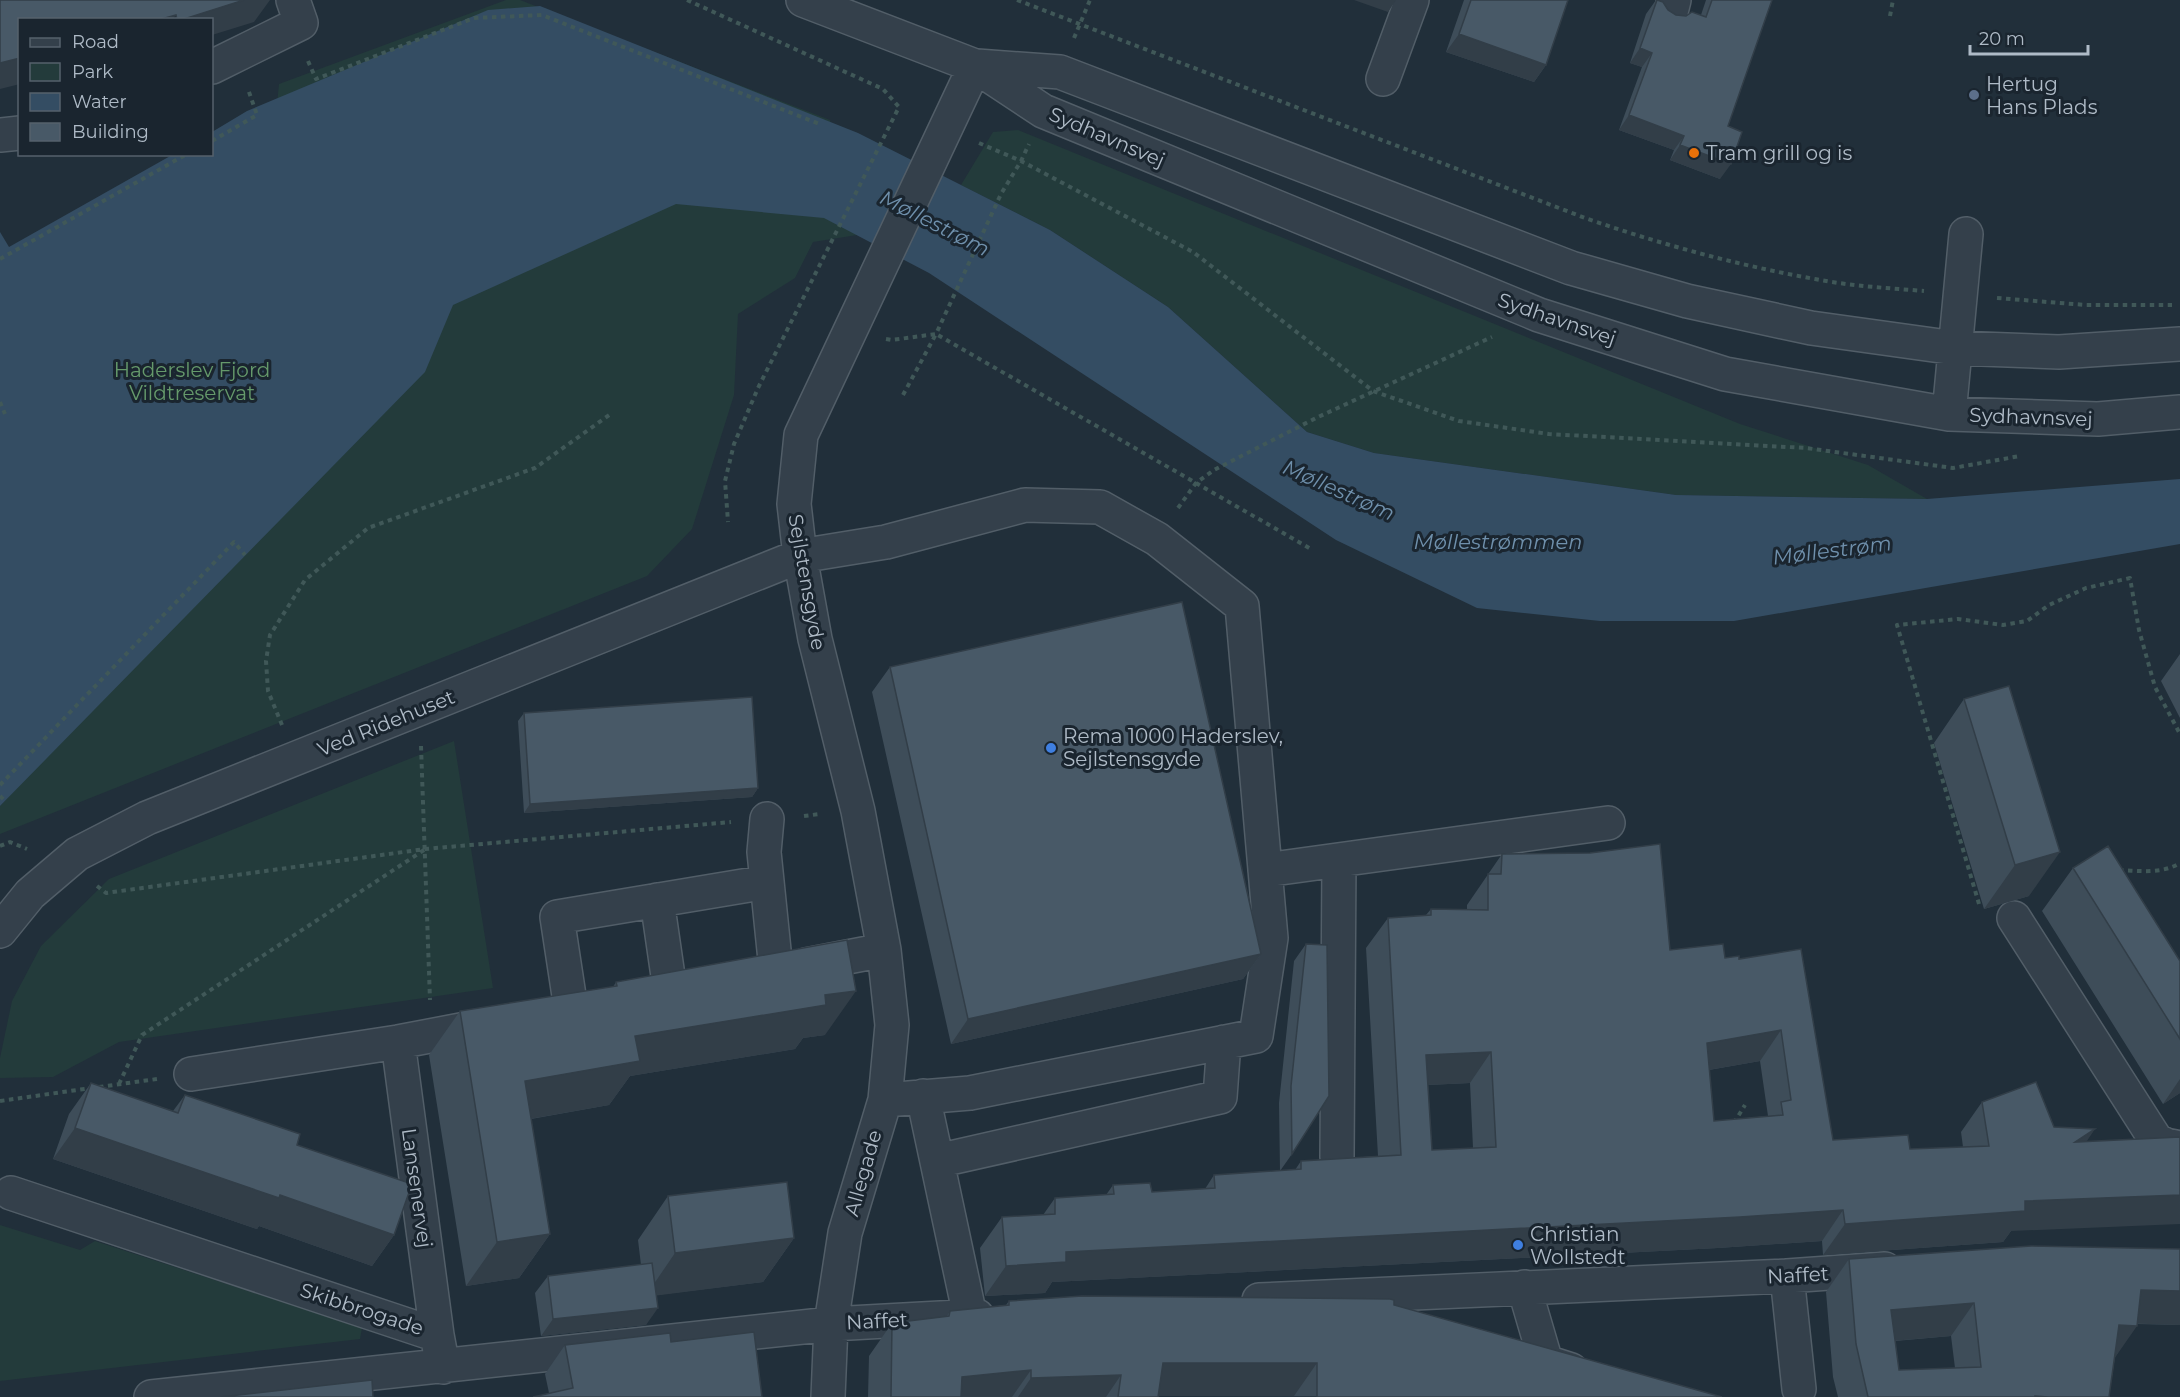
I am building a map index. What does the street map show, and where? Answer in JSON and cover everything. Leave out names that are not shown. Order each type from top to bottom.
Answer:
[{"type":"street","points":[[213,67],[301,23],[293,0]]},
{"type":"street","name":"Sydhavnsvej","points":[[803,0],[833,6],[975,66],[1044,111],[1539,315],[1725,374],[1949,414],[2098,419],[2180,412]]},
{"type":"street","points":[[1383,79],[1412,0]]},
{"type":"street","name":"Sydhavnsvej","points":[[975,66],[1060,72],[1571,268],[1687,301],[1811,328],[1956,348],[2059,352],[2180,344]]},
{"type":"street","name":"Sejlstensgyde","points":[[884,950],[858,811],[815,639],[800,556],[794,504],[801,435],[975,66]]},
{"type":"street","points":[[0,135],[18,133]]},
{"type":"street","points":[[1949,414],[1966,234]]},
{"type":"street","name":"Ved Ridehuset","points":[[0,932],[30,894],[77,854],[147,818],[800,556],[886,542],[1025,505],[1100,507],[1157,539],[1242,606],[1270,938],[1256,1036],[1224,1042]]},
{"type":"street","points":[[767,819],[764,852],[767,882],[764,973],[884,950]]},
{"type":"street","points":[[1264,870],[1608,824]]},
{"type":"street","points":[[1337,1157],[1339,860]]},
{"type":"street","points":[[571,1009],[557,917],[767,882]]},
{"type":"street","points":[[637,997],[682,988],[657,900]]},
{"type":"street","points":[[2014,918],[2156,1140],[2180,1148]]},
{"type":"street","name":"Allegade","points":[[828,1397],[831,1324],[845,1233],[885,1100],[892,1025],[884,950]]},
{"type":"street","points":[[191,1074],[398,1042],[604,1003]]},
{"type":"street","name":"Lansenervej","points":[[398,1042],[437,1335]]},
{"type":"street","points":[[885,1100],[970,1093],[1224,1042],[1220,1097],[937,1161]]},
{"type":"street","points":[[923,1096],[970,1316]]},
{"type":"street","name":"Skibbrogade","points":[[11,1192],[437,1335],[443,1367],[151,1397]]},
{"type":"street","name":"Naffet","points":[[1230,1302],[1787,1276],[1918,1267]]},
{"type":"street","points":[[1787,1276],[1799,1389]]},
{"type":"street","points":[[1524,1287],[1546,1362]]},
{"type":"street","name":"Naffet","points":[[1313,1298],[1402,1322]]},
{"type":"street","name":"Naffet","points":[[443,1367],[831,1324],[1006,1314]]},
{"type":"street","points":[[1512,1353],[1600,1378]]},
{"type":"path","points":[[687,0],[883,89],[898,108],[758,388],[734,444],[725,481],[728,522]]},
{"type":"path","points":[[1017,0],[1585,218],[1653,241],[1737,264],[1816,280],[1960,295],[2086,305],[2180,304]]},
{"type":"path","points":[[1080,23],[1090,0]]},
{"type":"path","points":[[1890,16],[1893,0]]},
{"type":"path","points":[[303,51],[316,79],[474,18],[542,15],[822,125]]},
{"type":"path","points":[[213,140],[257,115],[247,86]]},
{"type":"path","points":[[903,395],[936,334],[1001,194],[1021,161],[1033,135]]},
{"type":"path","points":[[978,143],[1021,161],[1193,252],[1374,391],[1459,421],[1549,434],[1806,448],[1953,468],[2021,455]]},
{"type":"path","points":[[0,260],[183,156]]},
{"type":"path","points":[[1195,484],[1214,470],[1318,417],[1539,315]]},
{"type":"path","points":[[851,330],[892,340],[936,334],[1311,549]]},
{"type":"path","points":[[0,402],[5,414]]},
{"type":"path","points":[[297,759],[268,691],[266,661],[270,635],[305,580],[368,528],[535,468],[612,413]]},
{"type":"path","points":[[0,785],[234,542],[245,555]]},
{"type":"path","points":[[2014,918],[1983,919],[1897,625],[1958,619],[2003,625],[2027,621],[2049,605],[2086,588],[2130,578],[2139,630],[2155,687],[2180,734]]},
{"type":"path","points":[[420,710],[432,1036]]},
{"type":"path","points":[[0,796],[5,801]]},
{"type":"path","points":[[65,864],[106,893],[425,849],[858,811]]},
{"type":"path","points":[[119,1084],[142,1035],[425,849]]},
{"type":"path","points":[[2112,870],[2151,872],[2174,867],[2180,863]]},
{"type":"path","points":[[0,1101],[191,1074]]},
{"type":"path","points":[[1733,1125],[1745,1105]]},
{"type":"green space","name":"Haderslev Fjord Vildtreservat","points":[[506,0],[520,0],[830,120],[857,235],[813,242],[795,278],[738,314],[734,395],[692,529],[647,576],[0,834],[0,806],[15,790],[0,251],[11,260],[213,155],[267,204],[279,84]]},
{"type":"green space","points":[[1018,130],[1740,424],[1868,465],[1927,499],[1676,495],[1374,453],[1307,432],[1168,307],[1050,230],[961,185],[993,132]]},
{"type":"green space","points":[[454,741],[493,988],[119,1042],[53,1077],[0,1078],[0,1058],[12,1001],[41,946],[109,879]]},
{"type":"green space","points":[[0,1225],[80,1250],[95,1241],[362,1328],[360,1339],[0,1381]]},
{"type":"water","name":"Haderslev Fjord Vildtreservat","points":[[540,6],[858,133],[1050,230],[1168,307],[1307,432],[1374,453],[1676,495],[1927,499],[2180,479],[2180,544],[1734,621],[1600,621],[1477,608],[1336,540],[929,273],[824,218],[676,204],[453,305],[425,372],[0,806],[0,232],[9,247],[170,156],[213,156],[213,131],[247,111],[488,10]]},
{"type":"building","points":[[0,0],[244,0],[187,18],[177,18],[176,15],[165,18],[18,18],[18,58],[0,63]]},
{"type":"building","points":[[1471,0],[1568,0],[1546,65],[1459,34]]},
{"type":"building","points":[[1657,0],[1663,2],[1668,10],[1676,15],[1686,16],[1692,12],[1706,17],[1712,0],[1772,0],[1728,126],[1742,132],[1731,164],[1680,145],[1684,136],[1629,115],[1652,53],[1640,48]]},
{"type":"building","points":[[1182,602],[1261,954],[968,1019],[890,667]]},
{"type":"building","points":[[2009,686],[2060,852],[2015,865],[1964,699]]},
{"type":"building","points":[[752,697],[758,788],[530,804],[524,713]]},
{"type":"building","points":[[1660,844],[1670,950],[1723,944],[1725,958],[1739,956],[1739,959],[1801,949],[1833,1140],[1908,1135],[1910,1149],[1989,1146],[1982,1102],[2036,1082],[2054,1127],[2095,1129],[2075,1142],[2180,1137],[2180,1195],[2025,1201],[2025,1211],[1845,1224],[1843,1210],[1066,1252],[1066,1262],[1006,1266],[1002,1217],[1055,1214],[1055,1198],[1114,1194],[1113,1185],[1150,1183],[1152,1192],[1215,1188],[1214,1175],[1301,1169],[1301,1161],[1401,1155],[1388,918],[1431,915],[1431,909],[1488,910],[1488,874],[1501,874],[1502,854],[1590,853]],"holes":[[[1781,1030],[1791,1100],[1781,1102],[1783,1115],[1714,1121],[1707,1043]],[[1491,1052],[1496,1147],[1432,1150],[1426,1055]]]},
{"type":"building","points":[[2108,846],[2180,961],[2180,1039],[2073,868]]},
{"type":"building","points":[[847,940],[856,991],[825,995],[826,1005],[635,1036],[640,1061],[525,1081],[550,1234],[497,1242],[460,1011],[617,986],[616,982]]},
{"type":"building","points":[[1306,944],[1327,945],[1329,1096],[1292,1154],[1291,1086]]},
{"type":"building","points":[[91,1083],[178,1113],[185,1095],[300,1134],[297,1145],[412,1184],[394,1235],[75,1128]]},
{"type":"building","points":[[787,1182],[794,1238],[675,1253],[668,1196]]},
{"type":"building","points":[[2031,1246],[2180,1249],[2180,1291],[2141,1290],[2137,1326],[2119,1325],[2109,1397],[1868,1397],[1856,1344],[1849,1259]],"holes":[[[1974,1303],[1981,1367],[1899,1370],[1891,1310]]]},
{"type":"building","points":[[652,1263],[658,1308],[553,1319],[548,1276]]},
{"type":"building","points":[[1082,1296],[1390,1299],[1394,1300],[1394,1305],[1722,1397],[1317,1397],[1317,1363],[1163,1363],[1158,1397],[1118,1397],[1121,1375],[1031,1378],[1031,1370],[962,1377],[961,1397],[891,1397],[892,1323],[949,1316],[950,1311],[1009,1305],[1009,1301]]},
{"type":"building","points":[[754,1332],[762,1397],[533,1397],[573,1388],[565,1345],[670,1333],[671,1342]]},
{"type":"building","points":[[372,1380],[373,1397],[221,1397]]},
{"type":"place","name":"Hertug Hans Plads","points":[[1974,95]]},
{"type":"place","name":"Tram grill og is","points":[[1694,153]]},
{"type":"place","name":"Rema 1000 Haderslev, Sejlstensgyde","points":[[1051,748]]},
{"type":"place","name":"Christian Wollstedt","points":[[1518,1245]]},
{"type":"water label","name":"Møllestrøm","points":[[935,223]]},
{"type":"water label","name":"Møllestrøm","points":[[1339,490]]},
{"type":"water label","name":"Møllestrømmen","points":[[1498,541]]},
{"type":"water label","name":"Møllestrøm","points":[[1832,550]]}]
